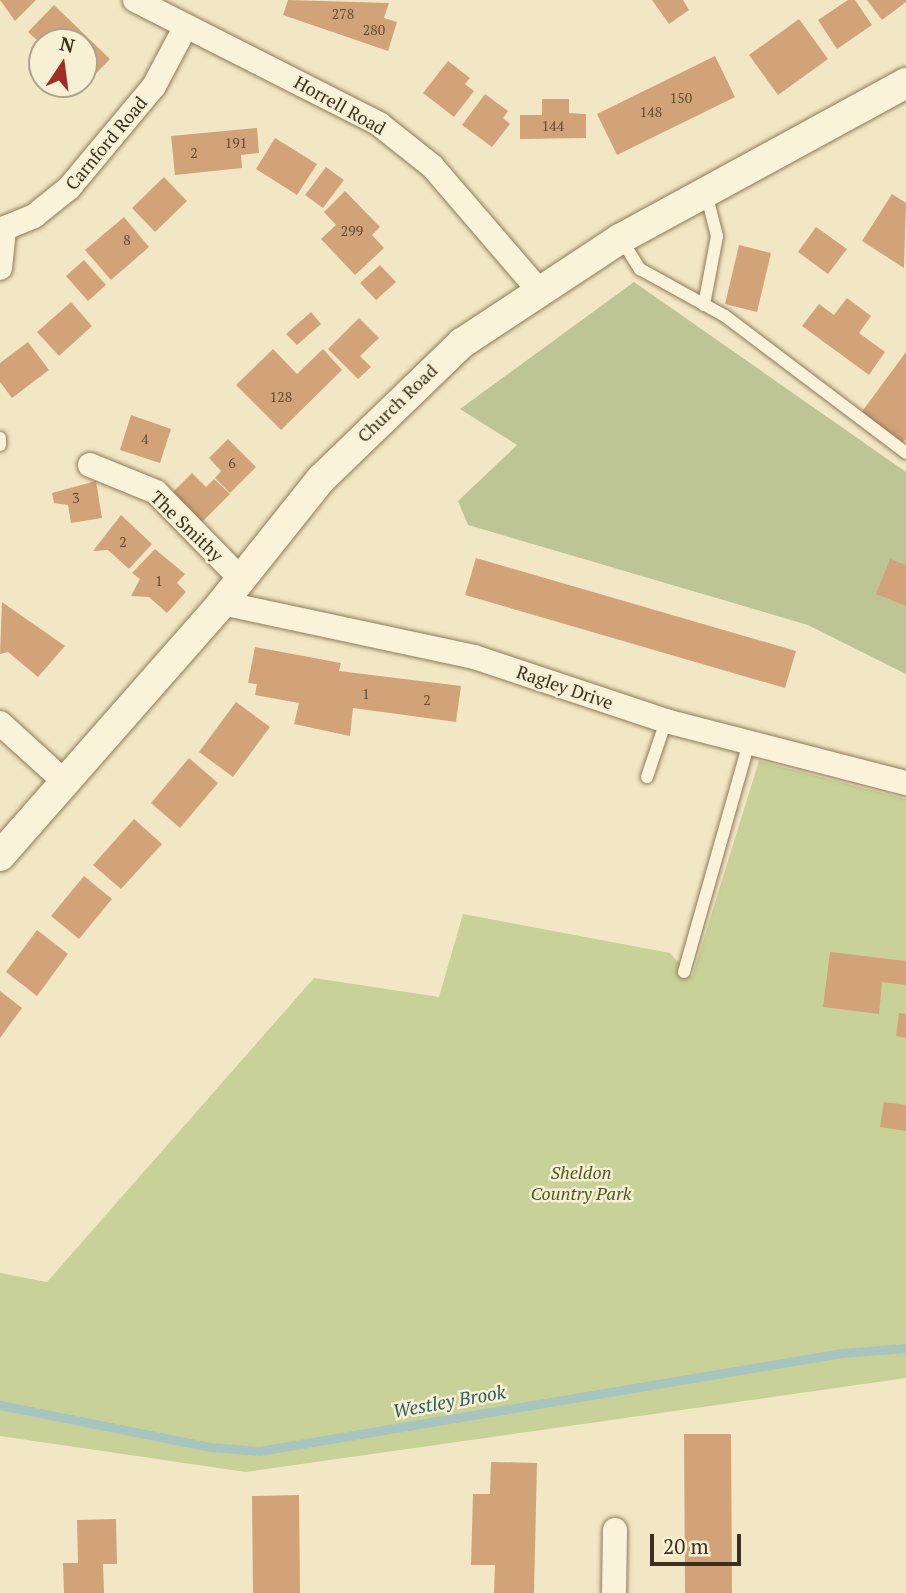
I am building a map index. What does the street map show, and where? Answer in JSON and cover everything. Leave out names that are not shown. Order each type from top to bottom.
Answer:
[{"type":"street","name":"Horrell Road","points":[[135,0],[185,29],[379,124],[432,166],[537,288]]},
{"type":"street","name":"Carnford Road","points":[[2,229],[34,216],[69,188],[111,142],[185,29]]},
{"type":"street","name":"Church Road","points":[[0,856],[222,603],[321,479],[401,397],[537,288],[620,239],[906,83]]},
{"type":"street","points":[[0,268],[2,229]]},
{"type":"street","name":"The Smithy","points":[[90,465],[156,492],[241,579]]},
{"type":"street","name":"Ragley Drive","points":[[222,603],[474,657],[666,721],[906,783]]},
{"type":"street","points":[[0,723],[66,783]]},
{"type":"street","points":[[614,1593],[615,1530]]},
{"type":"lane","points":[[704,305],[717,236],[706,193]]},
{"type":"lane","points":[[620,239],[640,269],[704,305],[906,453]]},
{"type":"lane","points":[[0,438],[0,445]]},
{"type":"lane","points":[[647,777],[666,721]]},
{"type":"lane","points":[[684,972],[749,743]]},
{"type":"green space","points":[[634,282],[906,472],[906,674],[808,625],[468,525],[458,501],[517,445],[460,409]]},
{"type":"green space","name":"Sheldon Country Park","points":[[759,761],[906,799],[906,1378],[246,1472],[0,1436],[0,1273],[47,1282],[314,978],[439,997],[463,914],[670,953],[692,977]]},
{"type":"building","points":[[0,0],[36,0],[15,21]]},
{"type":"building","points":[[288,0],[389,3],[384,18],[397,22],[388,51],[283,15]]},
{"type":"building","points":[[652,0],[683,0],[689,10],[669,24]]},
{"type":"building","points":[[848,0],[855,0],[872,25],[837,49],[818,20]]},
{"type":"building","points":[[867,0],[906,0],[906,2],[882,20]]},
{"type":"building","points":[[54,5],[78,28],[32,28]]},
{"type":"building","points":[[799,19],[828,59],[778,95],[749,55]]},
{"type":"building","points":[[98,47],[110,59],[98,71]]},
{"type":"building","points":[[715,56],[735,97],[617,155],[597,114]]},
{"type":"building","points":[[448,61],[470,78],[465,84],[474,91],[454,117],[423,93]]},
{"type":"building","points":[[485,94],[508,111],[503,118],[510,124],[492,147],[462,125]]},
{"type":"building","points":[[542,99],[569,99],[569,113],[586,114],[586,138],[520,139],[520,115],[542,115]]},
{"type":"building","points":[[257,128],[259,153],[241,155],[242,168],[175,175],[171,136]]},
{"type":"building","points":[[275,138],[317,164],[297,195],[256,169]]},
{"type":"building","points":[[326,167],[344,180],[323,208],[305,195]]},
{"type":"building","points":[[164,177],[187,201],[155,232],[132,208]]},
{"type":"building","points":[[345,191],[380,227],[372,235],[384,248],[355,275],[321,239],[336,225],[324,212]]},
{"type":"building","points":[[892,194],[906,203],[904,268],[862,241]]},
{"type":"building","points":[[124,217],[149,247],[111,280],[85,250]]},
{"type":"building","points":[[816,227],[847,249],[828,274],[798,252]]},
{"type":"building","points":[[739,245],[771,253],[757,312],[725,304]]},
{"type":"building","points":[[84,260],[106,285],[88,301],[66,276]]},
{"type":"building","points":[[380,265],[396,282],[376,300],[360,283]]},
{"type":"building","points":[[847,298],[871,316],[859,333],[885,352],[869,375],[802,326],[819,304],[834,315]]},
{"type":"building","points":[[71,302],[92,326],[59,356],[37,332]]},
{"type":"building","points":[[311,312],[321,324],[297,345],[286,334]]},
{"type":"building","points":[[359,318],[379,338],[360,356],[371,367],[358,379],[328,349]]},
{"type":"building","points":[[28,342],[49,370],[12,398],[0,382],[0,363]]},
{"type":"building","points":[[273,349],[297,374],[323,349],[342,370],[281,430],[236,385]]},
{"type":"building","points":[[906,352],[906,439],[902,443],[861,413]]},
{"type":"building","points":[[131,415],[171,429],[160,463],[120,450]]},
{"type":"building","points":[[228,439],[256,467],[230,493],[215,478],[221,471],[209,458]]},
{"type":"building","points":[[192,473],[206,487],[214,479],[230,494],[199,525],[170,495]]},
{"type":"building","points":[[96,481],[102,518],[71,523],[68,505],[54,503],[52,493]]},
{"type":"building","points":[[121,515],[152,544],[129,569],[108,550],[93,551]]},
{"type":"building","points":[[155,549],[185,574],[177,583],[186,592],[167,613],[149,597],[131,596],[140,579],[132,573]]},
{"type":"building","points":[[476,558],[796,651],[785,688],[465,595]]},
{"type":"building","points":[[890,559],[906,565],[906,606],[876,594]]},
{"type":"building","points":[[2,602],[65,646],[38,677],[8,652],[0,654]]},
{"type":"building","points":[[255,647],[341,663],[339,671],[461,686],[456,722],[353,708],[350,736],[294,724],[299,703],[255,695],[257,684],[248,683]]},
{"type":"building","points":[[236,702],[270,727],[233,777],[199,752]]},
{"type":"building","points":[[189,758],[218,783],[180,828],[151,803]]},
{"type":"building","points":[[134,819],[162,844],[121,889],[93,865]]},
{"type":"building","points":[[84,876],[112,899],[79,939],[51,916]]},
{"type":"building","points":[[37,930],[68,954],[37,996],[6,972]]},
{"type":"building","points":[[830,952],[906,961],[906,985],[882,982],[879,1014],[823,1007]]},
{"type":"building","points":[[0,991],[22,1008],[0,1038]]},
{"type":"building","points":[[899,1013],[906,1014],[906,1038],[896,1036]]},
{"type":"building","points":[[884,1102],[906,1105],[906,1131],[880,1127]]},
{"type":"building","points":[[684,1434],[731,1434],[732,1593],[685,1593]]},
{"type":"building","points":[[491,1462],[537,1463],[534,1593],[494,1593],[495,1565],[471,1565],[473,1494],[490,1494]]},
{"type":"building","points":[[299,1495],[300,1593],[253,1593],[252,1496]]},
{"type":"building","points":[[116,1519],[117,1564],[103,1564],[104,1593],[64,1593],[63,1563],[78,1563],[77,1520]]},
{"type":"waterway","name":"Westley Brook","points":[[0,1405],[211,1447],[259,1451],[842,1353],[906,1348]]}]
